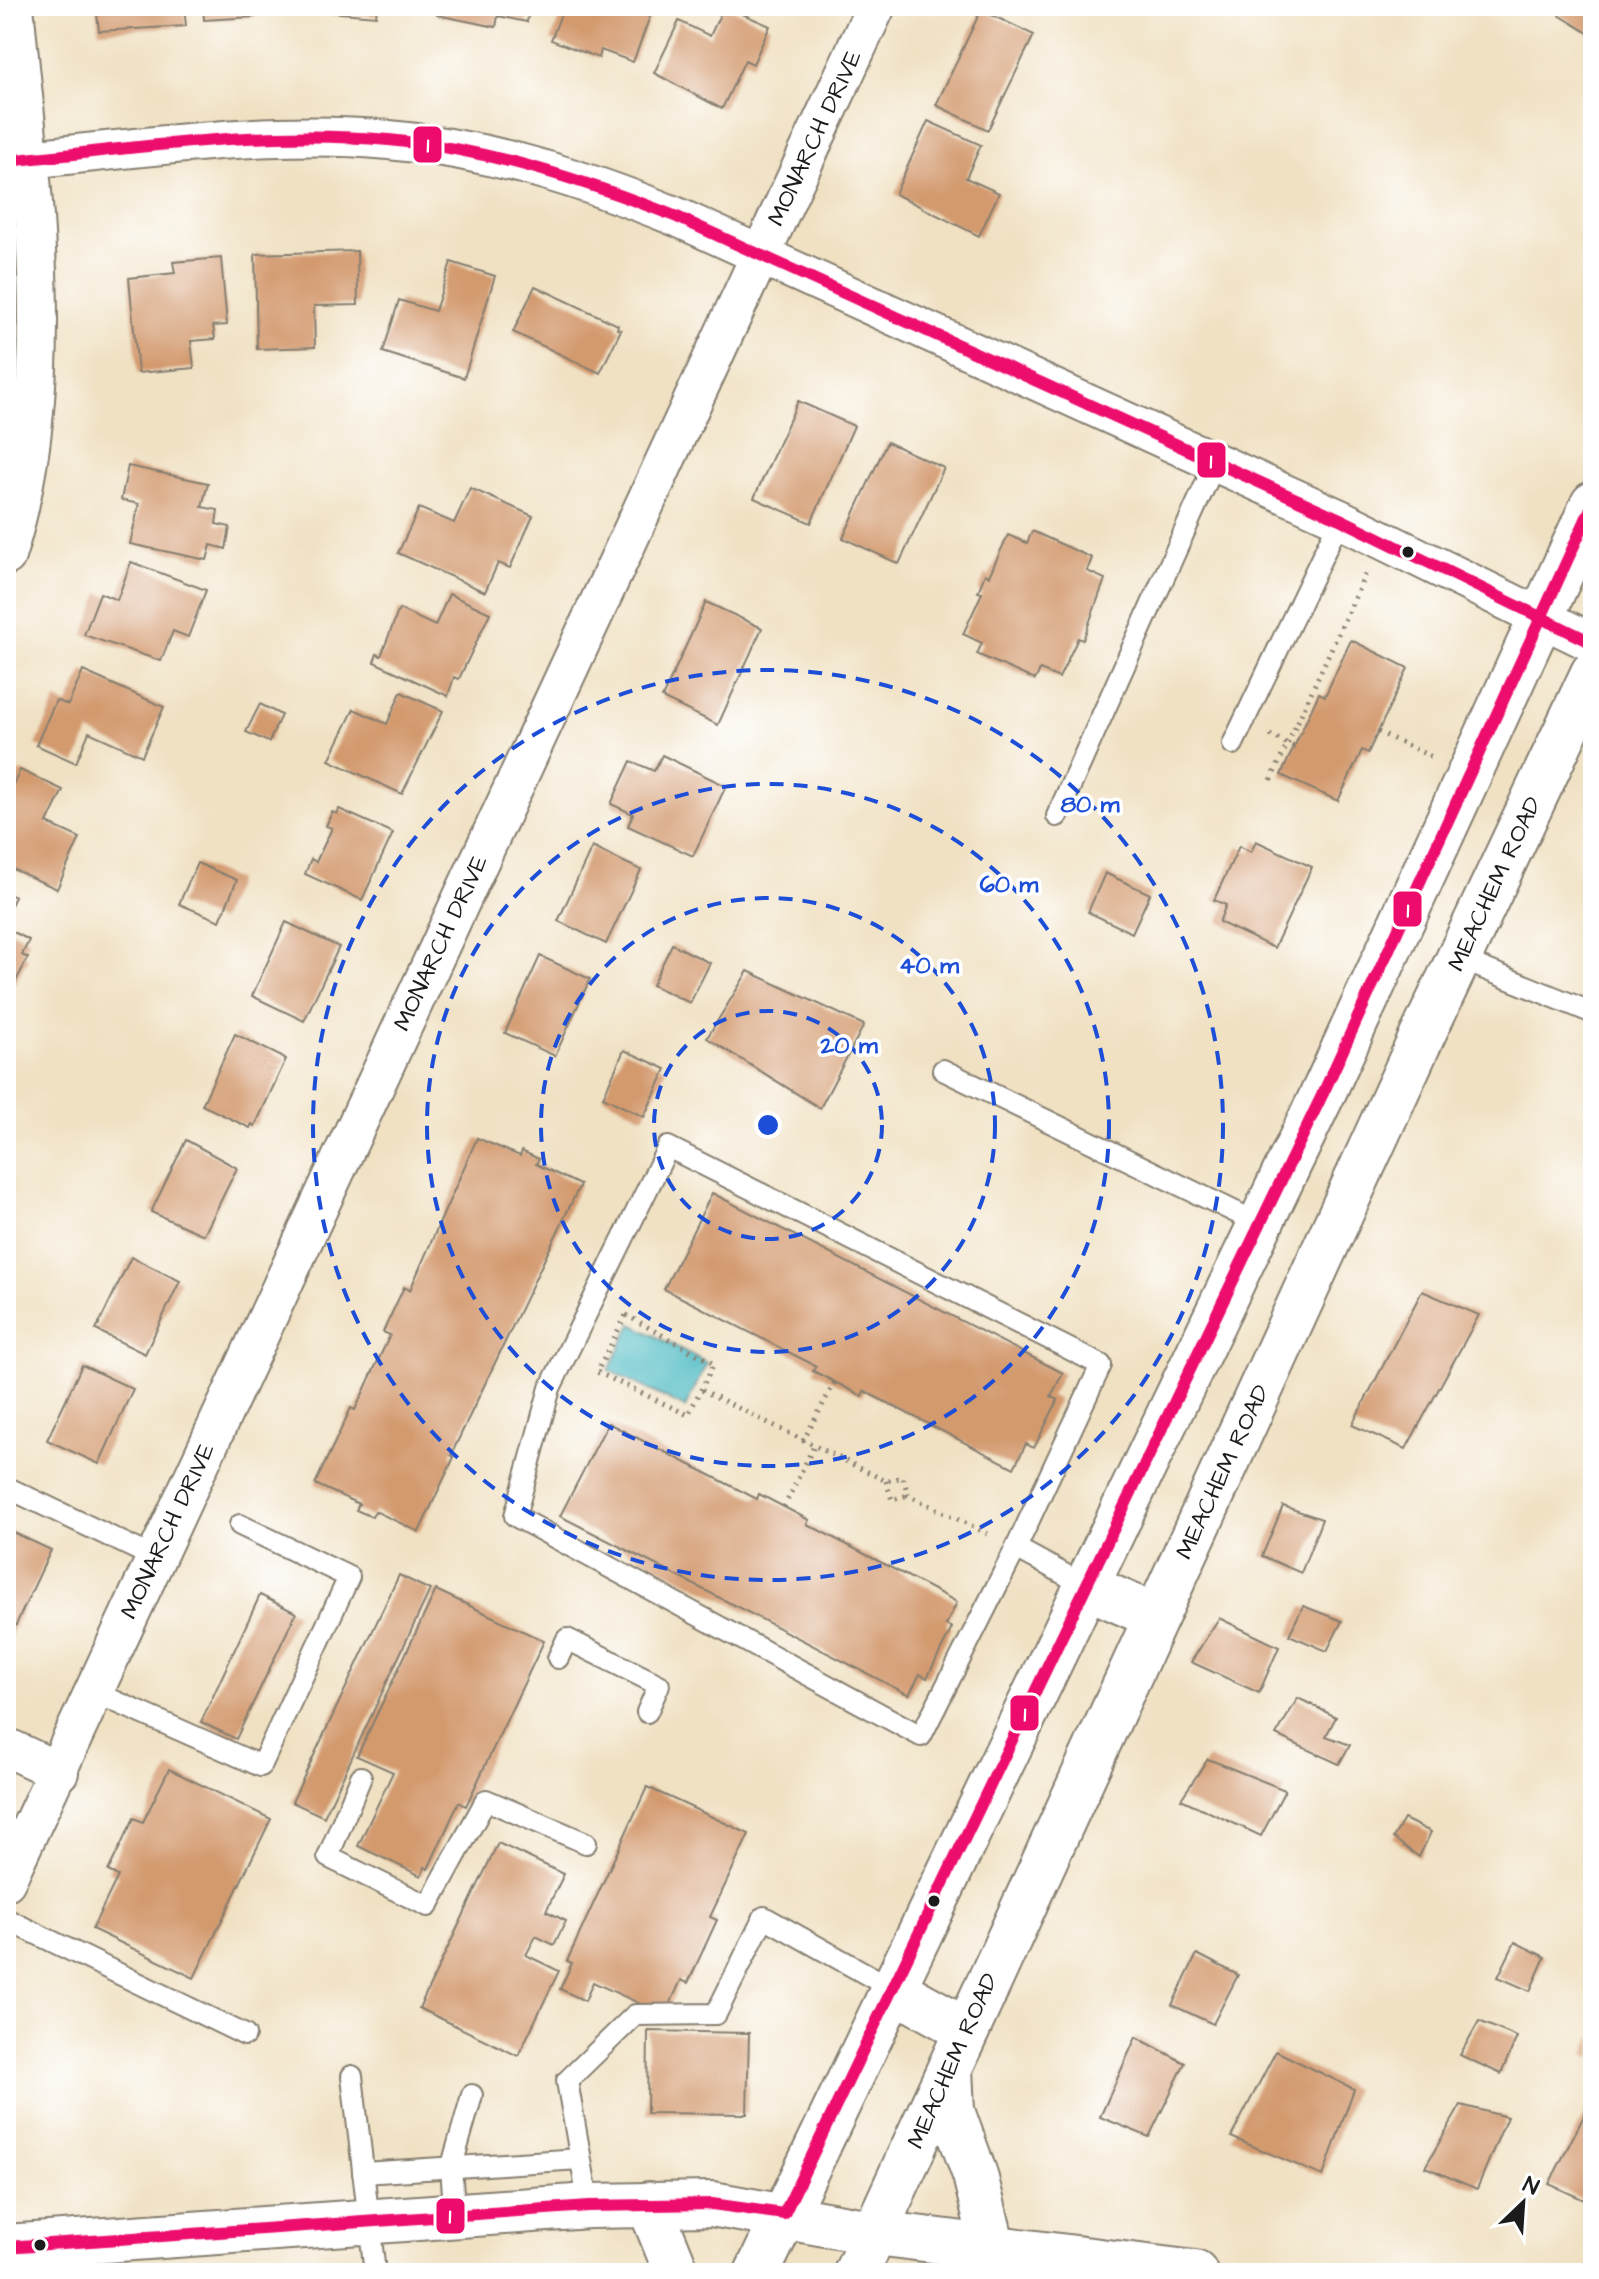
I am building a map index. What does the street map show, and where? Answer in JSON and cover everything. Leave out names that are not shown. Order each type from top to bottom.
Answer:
[{"type":"street","points":[[6,556],[28,467],[37,403],[39,338],[17,160],[14,6]]},
{"type":"street","name":"MONARCH DRIVE","points":[[6,1881],[876,6]]},
{"type":"street","points":[[17,160],[254,140],[389,140],[463,150],[608,188],[1216,461],[1593,643]]},
{"type":"street","points":[[757,2273],[1326,1087],[1593,504]]},
{"type":"street","name":"MEACHEM ROAD","points":[[856,2273],[1386,1116],[1593,673]]},
{"type":"street","points":[[1326,1087],[1386,1116]]},
{"type":"street","points":[[1086,1586],[1156,1617]]},
{"type":"street","points":[[6,1747],[59,1772]]},
{"type":"street","points":[[893,1989],[959,2049],[952,2111],[975,2175],[986,2261]]},
{"type":"street","points":[[649,2204],[677,2273]]},
{"type":"street","points":[[6,2247],[589,2206],[712,2204],[784,2214],[876,2233],[986,2261],[997,2267],[1082,2265],[1195,2273]]},
{"type":"lane","points":[[1057,816],[1216,461]]},
{"type":"lane","points":[[1233,744],[1340,519]]},
{"type":"lane","points":[[1460,959],[1593,1013]]},
{"type":"lane","points":[[943,1070],[1260,1224]]},
{"type":"lane","points":[[668,1147],[1101,1365],[1016,1548],[921,1736],[515,1516],[550,1388],[668,1147]]},
{"type":"lane","points":[[6,1487],[155,1558]]},
{"type":"lane","points":[[94,1692],[261,1766],[349,1577],[240,1525]]},
{"type":"lane","points":[[1016,1548],[1086,1586]]},
{"type":"lane","points":[[558,1658],[567,1639],[659,1685],[647,1712]]},
{"type":"lane","points":[[361,1777],[328,1857],[428,1906],[486,1800],[586,1843]]},
{"type":"lane","points":[[589,2206],[567,2081],[635,2015],[716,2014],[764,1917],[893,1989]]},
{"type":"lane","points":[[6,1919],[245,2035]]},
{"type":"lane","points":[[352,2076],[375,2273]]},
{"type":"lane","points":[[455,2217],[451,2169],[472,2095]]},
{"type":"lane","points":[[363,2173],[580,2159]]},
{"type":"path","points":[[1271,780],[1382,540]]},
{"type":"path","points":[[1378,732],[1468,774]]},
{"type":"path","points":[[626,1315],[714,1364],[702,1390],[688,1415],[597,1372],[626,1315]]},
{"type":"path","points":[[803,1441],[835,1382]]},
{"type":"path","points":[[702,1390],[886,1481],[903,1477],[908,1495]]},
{"type":"path","points":[[784,1507],[814,1446]]},
{"type":"path","points":[[886,1481],[892,1500],[908,1495],[1016,1548]]},
{"type":"water","points":[[632,1324],[707,1363],[685,1408],[609,1370]]},
{"type":"building","points":[[96,6],[184,6],[186,26],[99,31]]},
{"type":"building","points":[[203,6],[254,6],[254,17],[204,20]]},
{"type":"building","points":[[317,6],[377,6],[376,16],[317,11]]},
{"type":"building","points":[[439,6],[530,6],[527,22],[498,16],[496,27],[437,15]]},
{"type":"building","points":[[564,6],[596,9],[597,6],[654,6],[633,62],[601,50],[599,58],[551,40]]},
{"type":"building","points":[[724,6],[770,26],[753,64],[745,60],[722,109],[654,73],[679,21],[710,36]]},
{"type":"building","points":[[1564,6],[1593,6],[1593,36],[1559,15]]},
{"type":"building","points":[[981,10],[1034,35],[988,130],[936,105]]},
{"type":"building","points":[[928,121],[981,145],[966,178],[999,193],[979,236],[895,194]]},
{"type":"building","points":[[357,251],[358,305],[314,306],[315,347],[257,349],[255,254]]},
{"type":"building","points":[[221,258],[227,325],[213,326],[215,339],[191,341],[194,368],[138,373],[129,278],[175,273],[173,262]]},
{"type":"building","points":[[451,262],[495,276],[464,378],[383,352],[399,300],[435,311]]},
{"type":"building","points":[[535,286],[618,325],[617,329],[621,330],[600,373],[513,332]]},
{"type":"building","points":[[798,401],[854,426],[811,523],[754,498]]},
{"type":"building","points":[[887,442],[944,468],[899,564],[843,538]]},
{"type":"building","points":[[128,466],[208,483],[202,507],[218,510],[216,524],[230,527],[226,549],[211,545],[207,560],[130,544],[139,504],[121,500]]},
{"type":"building","points":[[470,488],[533,516],[510,568],[498,563],[485,592],[398,553],[419,508],[454,523]]},
{"type":"building","points":[[1032,531],[1092,558],[1087,571],[1105,579],[1083,640],[1078,638],[1059,678],[1040,670],[1035,680],[977,654],[982,643],[963,634],[982,593],[978,592],[985,574],[989,576],[1008,535],[1027,543]]},
{"type":"building","points":[[131,562],[206,590],[188,637],[173,631],[161,661],[84,635],[100,593],[117,600]]},
{"type":"building","points":[[449,594],[490,613],[459,679],[454,677],[448,696],[374,662],[377,654],[381,656],[399,609],[435,626]]},
{"type":"building","points":[[706,602],[762,628],[718,725],[662,698]]},
{"type":"building","points":[[1351,640],[1408,668],[1368,753],[1362,750],[1338,801],[1281,775],[1319,693],[1325,696]]},
{"type":"building","points":[[83,671],[164,707],[142,756],[89,732],[76,763],[36,745],[56,700],[68,705]]},
{"type":"building","points":[[401,692],[443,711],[402,794],[329,760],[354,709],[387,724]]},
{"type":"building","points":[[260,704],[281,715],[269,742],[246,732]]},
{"type":"building","points":[[662,755],[726,786],[693,856],[628,826],[633,814],[611,804],[631,761],[654,771]]},
{"type":"building","points":[[20,770],[63,790],[47,823],[80,838],[57,889],[6,866],[6,801]]},
{"type":"building","points":[[339,809],[393,833],[362,900],[305,874],[311,859],[316,862],[332,828],[326,826],[332,812],[337,814]]},
{"type":"building","points":[[1256,841],[1312,867],[1274,948],[1219,922],[1226,905],[1214,900],[1239,846],[1251,852]]},
{"type":"building","points":[[592,847],[641,870],[606,944],[558,921]]},
{"type":"building","points":[[197,863],[237,880],[220,921],[179,904]]},
{"type":"building","points":[[1105,873],[1150,894],[1132,933],[1088,912]]},
{"type":"building","points":[[6,892],[15,897],[6,915]]},
{"type":"building","points":[[286,922],[339,947],[304,1021],[252,996]]},
{"type":"building","points":[[6,928],[29,940],[22,955],[28,958],[14,985],[8,983],[6,987]]},
{"type":"building","points":[[672,944],[710,963],[690,1003],[652,985]]},
{"type":"building","points":[[540,956],[590,979],[555,1056],[505,1033]]},
{"type":"building","points":[[748,971],[864,1025],[820,1108],[707,1038]]},
{"type":"building","points":[[235,1034],[286,1059],[255,1126],[252,1124],[250,1128],[202,1105]]},
{"type":"building","points":[[624,1050],[666,1069],[644,1117],[603,1097]]},
{"type":"building","points":[[477,1138],[520,1156],[522,1151],[539,1159],[536,1164],[580,1185],[451,1455],[454,1457],[419,1532],[375,1511],[372,1517],[356,1510],[359,1504],[315,1484],[351,1408],[355,1410],[390,1335],[383,1332],[404,1287],[410,1290]]},
{"type":"building","points":[[186,1140],[237,1168],[204,1235],[151,1212]]},
{"type":"building","points":[[712,1193],[1063,1373],[1051,1396],[1058,1400],[1034,1448],[1026,1444],[1014,1468],[864,1391],[862,1396],[813,1371],[816,1366],[664,1289]]},
{"type":"building","points":[[131,1257],[180,1281],[145,1354],[96,1330]]},
{"type":"building","points":[[1422,1291],[1479,1315],[1406,1449],[1352,1425]]},
{"type":"building","points":[[82,1365],[133,1389],[99,1464],[47,1440]]},
{"type":"building","points":[[608,1423],[757,1499],[759,1494],[809,1520],[807,1524],[957,1602],[946,1625],[952,1628],[927,1678],[920,1674],[909,1695],[560,1516]]},
{"type":"building","points":[[1283,1506],[1322,1519],[1301,1573],[1262,1556]]},
{"type":"building","points":[[6,1529],[51,1550],[6,1646]]},
{"type":"building","points":[[399,1575],[430,1590],[324,1817],[292,1802]]},
{"type":"building","points":[[436,1590],[544,1641],[466,1806],[459,1802],[428,1869],[425,1867],[421,1876],[358,1846],[393,1772],[357,1756]]},
{"type":"building","points":[[260,1595],[296,1613],[236,1739],[201,1722]]},
{"type":"building","points":[[1303,1606],[1342,1621],[1327,1651],[1289,1635]]},
{"type":"building","points":[[1219,1618],[1279,1647],[1259,1693],[1191,1662]]},
{"type":"building","points":[[1298,1698],[1336,1717],[1326,1736],[1350,1745],[1339,1764],[1276,1735]]},
{"type":"building","points":[[1208,1759],[1285,1790],[1261,1836],[1181,1799]]},
{"type":"building","points":[[169,1769],[271,1819],[194,1978],[92,1929],[118,1876],[108,1871],[134,1818],[143,1822]]},
{"type":"building","points":[[647,1787],[749,1834],[710,1917],[717,1920],[688,1983],[681,1980],[668,2009],[660,2013],[593,1982],[585,2001],[560,1989],[572,1963],[567,1961]]},
{"type":"building","points":[[1404,1819],[1431,1832],[1419,1857],[1393,1838]]},
{"type":"building","points":[[498,1843],[564,1874],[546,1911],[566,1921],[554,1945],[536,1936],[526,1955],[559,1971],[518,2056],[419,2008]]},
{"type":"building","points":[[1515,1942],[1545,1957],[1530,1991],[1498,1977]]},
{"type":"building","points":[[1197,1954],[1238,1975],[1213,2024],[1172,2005]]},
{"type":"building","points":[[1479,2021],[1517,2037],[1501,2074],[1460,2055]]},
{"type":"building","points":[[648,2031],[749,2033],[747,2114],[647,2113]]},
{"type":"building","points":[[1593,2035],[1593,2058],[1585,2054]]},
{"type":"building","points":[[1136,2037],[1185,2063],[1149,2137],[1100,2117]]},
{"type":"building","points":[[1276,2051],[1354,2089],[1323,2176],[1231,2137]]},
{"type":"building","points":[[1461,2105],[1507,2117],[1477,2189],[1425,2167]]},
{"type":"building","points":[[1588,2108],[1593,2110],[1593,2204],[1549,2184]]},
{"type":"transit line","name":"1","points":[[6,161],[245,138],[341,137],[426,144],[536,168],[677,217],[1340,519],[1593,643]]},
{"type":"transit line","name":"1","points":[[6,2247],[589,2206],[712,2204],[784,2214],[1326,1087],[1593,504]]}]
